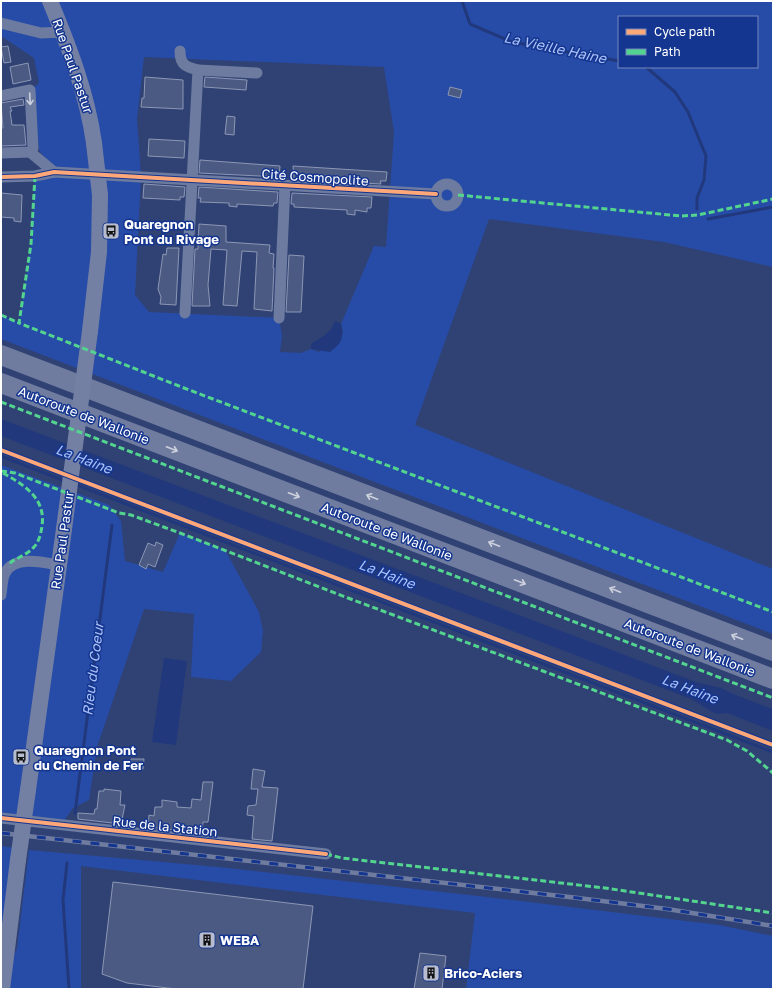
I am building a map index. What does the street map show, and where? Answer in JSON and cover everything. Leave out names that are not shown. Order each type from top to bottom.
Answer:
[{"type":"highway","name":"Autoroute de Wallonie","points":[[1,355],[773,650]]},
{"type":"highway","name":"Autoroute de Wallonie","points":[[1,383],[773,679]]},
{"type":"main road","name":"Rue Paul Pastur","points":[[2,989],[18,860],[90,331],[99,245],[100,195],[94,143],[82,87],[63,32],[50,1]]},
{"type":"street","points":[[1,22],[42,33],[63,32]]},
{"type":"street","points":[[180,51],[180,60],[183,64],[198,70],[257,74]]},
{"type":"street","points":[[186,313],[198,70]]},
{"type":"street","points":[[1,96],[30,90],[31,150],[54,172]]},
{"type":"street","points":[[1,153],[31,150]]},
{"type":"street","name":"Cité Cosmopolite","points":[[1,177],[35,176],[54,172],[113,174],[436,194]]},
{"type":"street","name":"Cité Cosmopolite","points":[[278,318],[285,185]]},
{"type":"street","points":[[1,595],[4,576],[10,567],[16,563],[33,561],[58,565]]},
{"type":"street","name":"Rue de la Station","points":[[1,818],[326,854]]},
{"type":"shaded area","points":[[1,1],[773,1],[773,267],[664,242],[489,219],[415,425],[773,569],[773,634],[1,339],[1,315],[19,322],[31,244],[35,176],[54,171],[39,150],[32,89],[39,83],[34,58],[1,36]],"holes":[[[144,57],[384,67],[394,132],[386,247],[374,246],[341,324],[343,332],[319,352],[311,349],[301,353],[280,352],[282,336],[279,318],[149,312],[135,295],[141,176],[137,119]]]},
{"type":"shaded area","points":[[1,465],[109,505],[121,521],[125,561],[163,572],[180,533],[225,550],[259,612],[263,631],[261,652],[231,681],[191,677],[194,614],[144,609],[97,747],[89,800],[73,808],[63,822],[1,815]]},
{"type":"shaded area","points":[[1,846],[15,848],[1,959]]},
{"type":"shaded area","points":[[29,850],[218,867],[719,925],[773,936],[773,989],[466,989],[475,913],[81,866],[81,989],[7,989],[11,960],[17,949]]},
{"type":"water","points":[[335,321],[341,324],[342,337],[340,343],[330,352],[311,349],[311,344],[325,335],[331,329]]},
{"type":"water","name":"La Haine","points":[[1,419],[696,682],[721,688],[773,709],[773,731],[727,713],[718,714],[712,712],[691,699],[1,436]]},
{"type":"water","points":[[164,658],[187,661],[176,745],[152,742]]},
{"type":"building","points":[[8,46],[11,62],[4,63],[1,47]]},
{"type":"building","points":[[28,63],[31,80],[13,84],[10,67]]},
{"type":"building","points":[[145,77],[183,80],[183,109],[141,107],[142,98],[144,98]]},
{"type":"building","points":[[205,77],[247,80],[246,90],[204,87]]},
{"type":"building","points":[[450,87],[462,90],[460,98],[448,95]]},
{"type":"building","points":[[23,99],[24,105],[10,107],[12,111],[10,111],[12,125],[24,125],[26,145],[1,146],[1,128],[3,128],[1,103]]},
{"type":"building","points":[[227,116],[235,117],[234,135],[225,134]]},
{"type":"building","points":[[149,139],[185,141],[184,158],[148,156]]},
{"type":"building","points":[[200,160],[280,166],[279,177],[199,173]]},
{"type":"building","points":[[293,166],[387,172],[386,181],[380,181],[381,184],[294,179]]},
{"type":"building","points":[[144,184],[185,187],[184,197],[180,197],[180,200],[143,198]]},
{"type":"building","points":[[199,187],[278,192],[277,203],[274,203],[273,206],[237,204],[237,207],[229,206],[229,203],[200,202],[201,198],[198,198]]},
{"type":"building","points":[[1,193],[22,195],[21,222],[14,221],[14,218],[1,217]]},
{"type":"building","points":[[292,193],[372,197],[371,208],[367,208],[367,212],[355,210],[355,215],[347,214],[347,210],[294,207],[294,204],[291,204]]},
{"type":"building","points":[[199,224],[226,226],[226,242],[270,245],[269,253],[274,254],[272,311],[254,309],[257,252],[242,251],[237,306],[223,305],[227,250],[211,249],[208,285],[210,306],[192,306],[195,249],[198,249]]},
{"type":"building","points":[[167,248],[179,248],[176,305],[160,304],[161,297],[158,289],[163,254],[166,255]]},
{"type":"building","points":[[289,255],[304,256],[301,312],[286,312]]},
{"type":"building","points":[[156,542],[163,545],[155,567],[148,564],[146,569],[139,565],[148,543],[155,546]]},
{"type":"building","points":[[131,759],[144,759],[143,769],[131,768]]},
{"type":"building","points":[[253,769],[265,771],[262,787],[278,788],[272,841],[252,839],[254,816],[247,815],[248,806],[256,805],[258,789],[251,789]]},
{"type":"building","points":[[203,782],[213,782],[208,822],[203,822],[202,833],[148,827],[149,815],[154,816],[155,807],[162,807],[162,800],[177,802],[177,807],[191,808],[192,799],[201,800]]},
{"type":"building","points":[[104,789],[121,791],[120,805],[125,805],[121,824],[78,819],[78,813],[94,814],[95,809],[97,809],[99,791],[104,791]]},
{"type":"building","name":"WEBA","points":[[113,882],[313,906],[303,989],[176,989],[127,983],[102,974]]},
{"type":"building","name":"Brico-Aciers","points":[[420,953],[446,956],[442,989],[414,989]]},
{"type":"waterway","name":"La Vieille Haine","points":[[462,1],[470,24],[512,42],[618,61]]},
{"type":"waterway","name":"La Vieille Haine","points":[[647,68],[675,92],[688,112],[706,156],[704,180],[697,198],[697,209]]},
{"type":"waterway","points":[[708,219],[773,207]]},
{"type":"waterway","points":[[1,456],[65,481]]},
{"type":"waterway","points":[[74,484],[773,752]]},
{"type":"waterway","name":"Rieu du Coeur","points":[[75,813],[112,525]]},
{"type":"waterway","name":"Rieu du Coeur","points":[[67,863],[63,900],[69,989]]},
{"type":"railway","points":[[1,833],[578,898],[667,909],[773,926]]},
{"type":"marked path","points":[[35,176],[31,244],[19,323],[184,388],[773,612]]},
{"type":"marked path","points":[[458,195],[681,216],[698,215],[773,199]]},
{"type":"marked path","points":[[1,315],[19,323]]},
{"type":"marked path","points":[[1,402],[773,698]]},
{"type":"marked path","points":[[1,471],[15,473],[119,513],[131,515],[180,533],[348,598],[727,740],[747,751],[773,773]]},
{"type":"marked path","points":[[3,473],[19,482],[32,494],[41,508],[42,516],[41,532],[36,545],[29,552],[11,562],[10,567]]},
{"type":"marked path","points":[[326,854],[342,858],[605,888],[773,913]]},
{"type":"cycle path","points":[[1,177],[35,176],[54,172],[436,194]]},
{"type":"cycle path","points":[[1,450],[773,745]]},
{"type":"cycle path","points":[[1,818],[326,854]]},
{"type":"place","name":"Quaregnon Pont du Rivage","points":[[111,231]]},
{"type":"place","name":"Quaregnon Pont du Chemin de Fer","points":[[21,757]]},
{"type":"place","name":"WEBA","points":[[207,940]]},
{"type":"place","name":"Brico-Aciers","points":[[431,973]]}]
